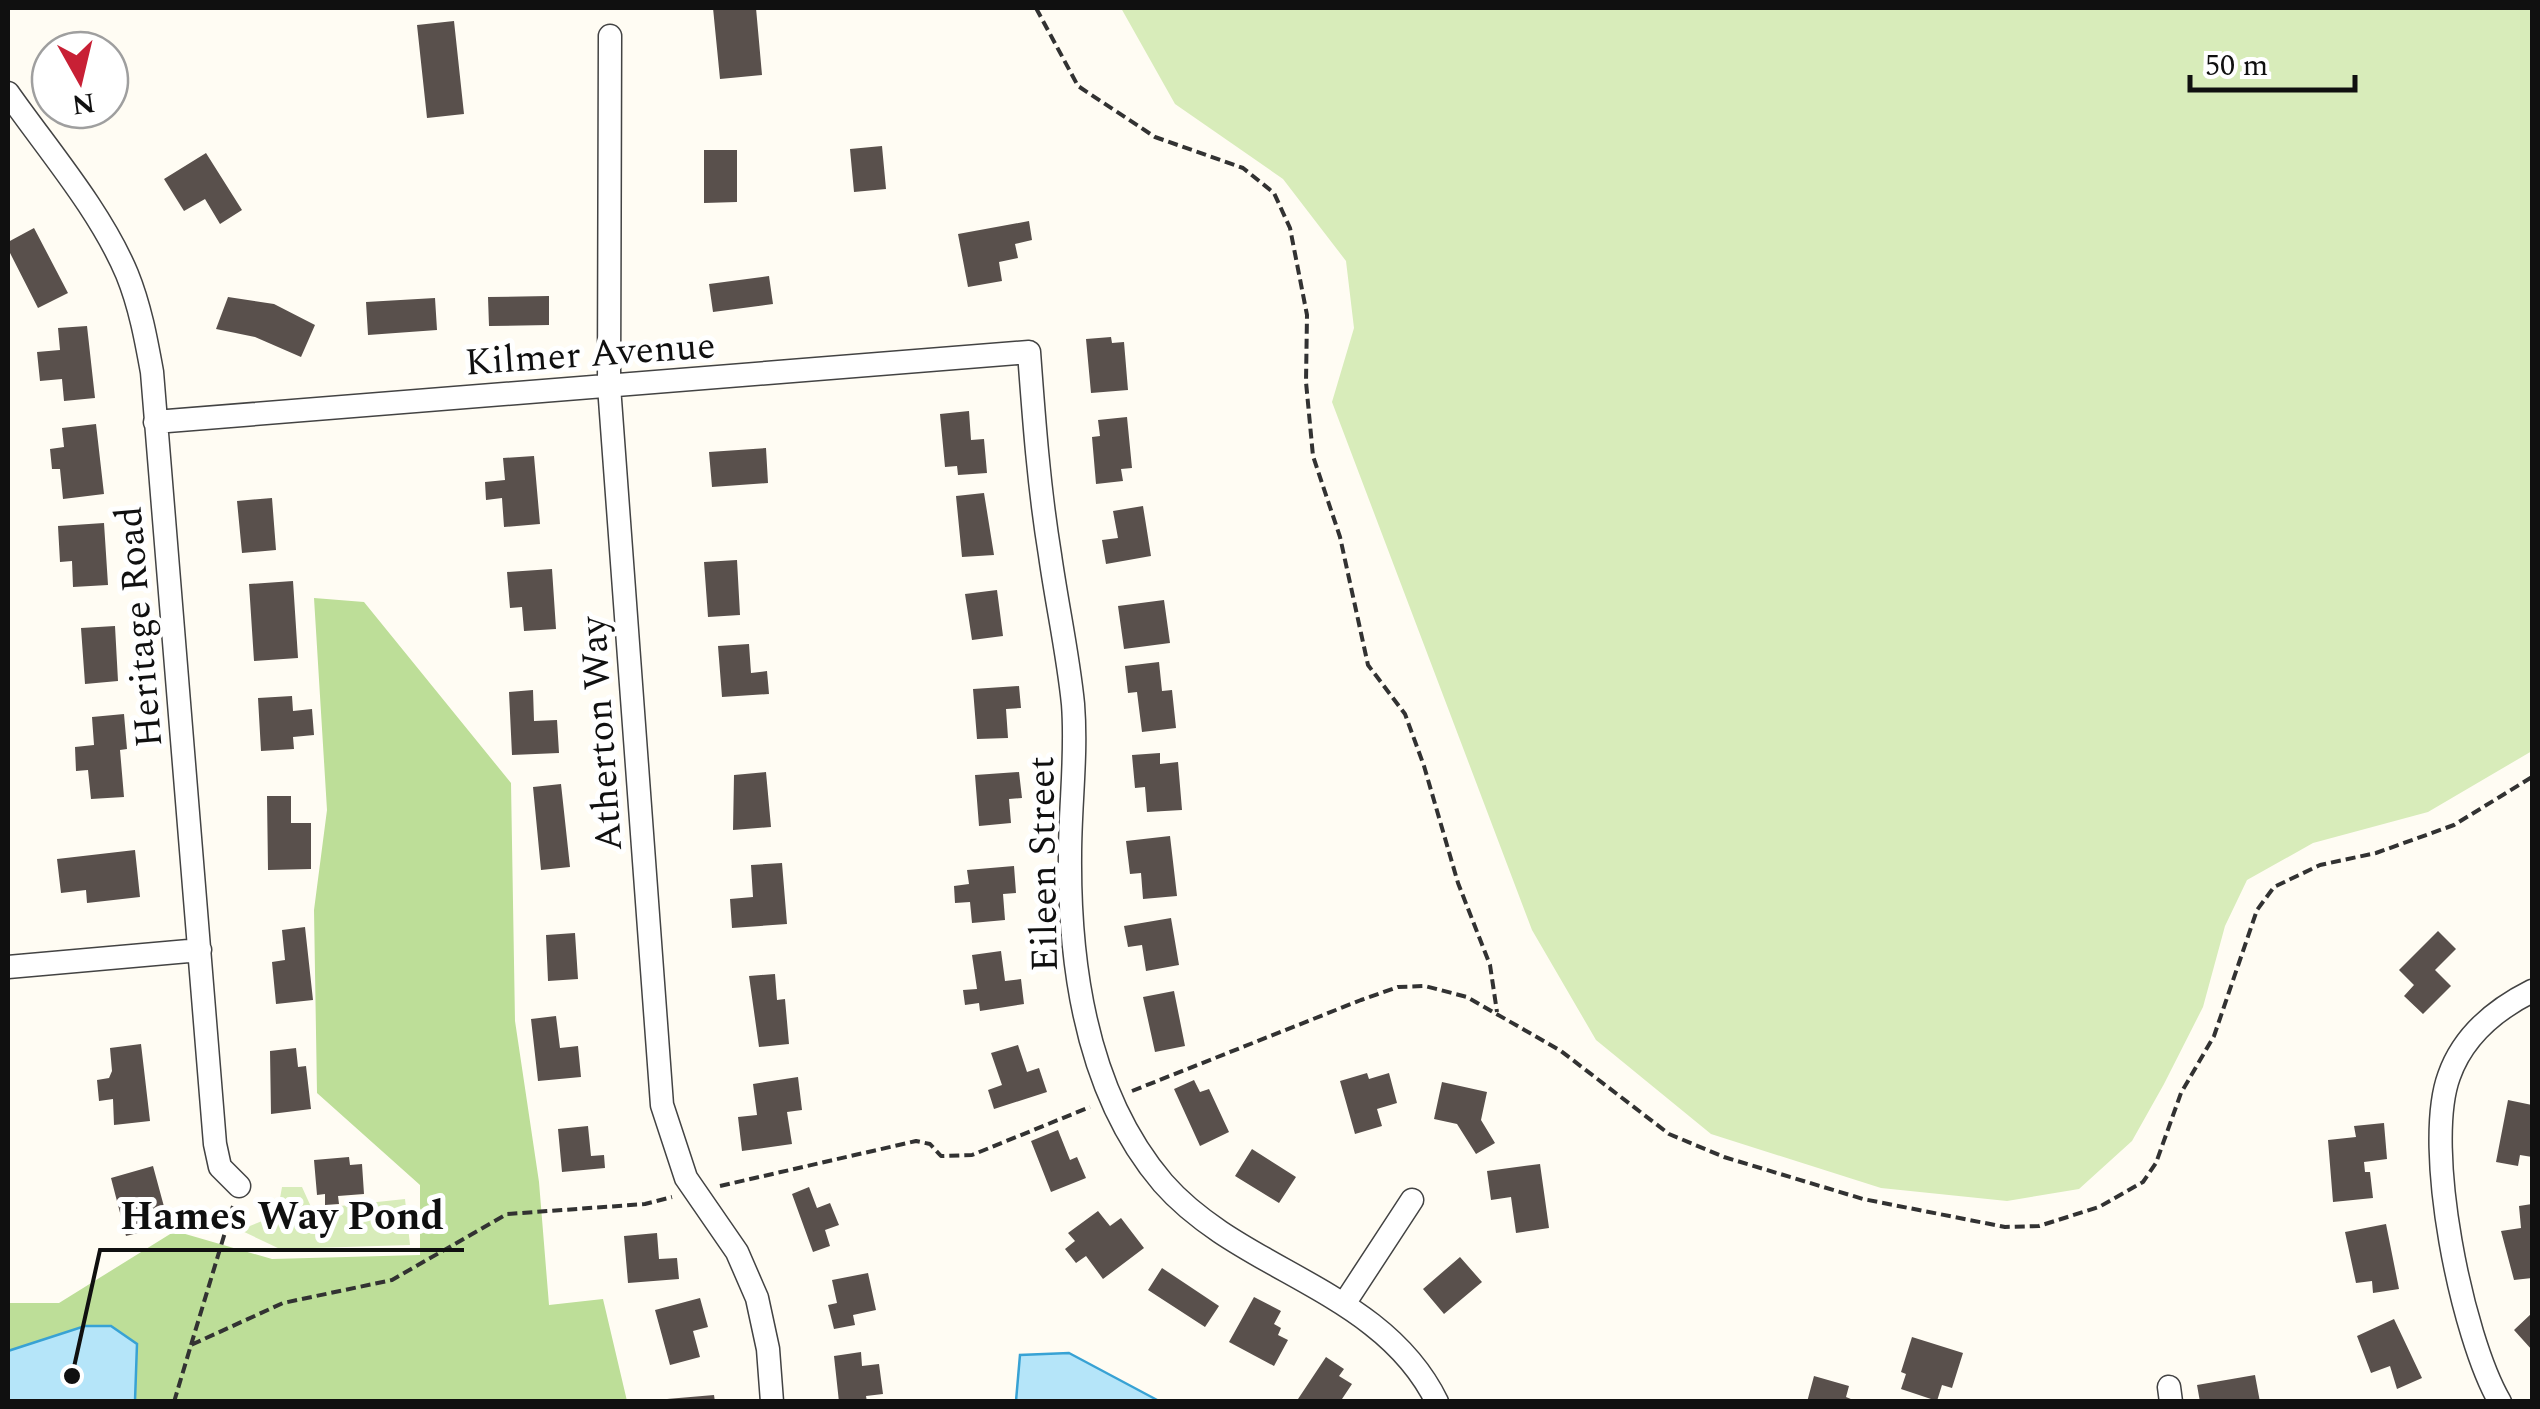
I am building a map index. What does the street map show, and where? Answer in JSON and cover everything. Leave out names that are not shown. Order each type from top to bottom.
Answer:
[{"type":"street","name":"Atherton Way","points":[[610,36],[609,386],[662,1105],[672,1142],[696,1192],[736,1252],[757,1298],[772,1402]]},
{"type":"street","name":"Heritage Road","points":[[8,93],[102,229],[126,273],[143,321],[156,422],[215,1144],[220,1167],[239,1186]]},
{"type":"street","name":"Kilmer Avenue","points":[[156,422],[1029,352]]},
{"type":"street","name":"Eileen Street","points":[[1029,352],[1042,502],[1073,709],[1070,853],[1074,946],[1090,1038],[1112,1098],[1134,1142],[1164,1183],[1200,1218],[1368,1320],[1401,1352],[1437,1402]]},
{"type":"street","points":[[8,967],[200,950]]},
{"type":"street","points":[[2500,1402],[2468,1329],[2456,1272],[2441,1145],[2442,1109],[2449,1076],[2466,1044],[2489,1018],[2532,991]]},
{"type":"street","points":[[1344,1304],[1412,1200]]},
{"type":"path","points":[[1036,8],[1078,86],[1155,137],[1244,168],[1274,192],[1290,228],[1307,316],[1306,382],[1313,456],[1340,537],[1368,665],[1405,714],[1458,883],[1490,965],[1497,1012]]},
{"type":"path","points":[[190,1345],[283,1303],[392,1280],[508,1214],[645,1204],[916,1141],[930,1144],[940,1156],[972,1155],[1398,987],[1425,986],[1497,1012],[1561,1050],[1668,1134],[1724,1157],[1863,1198],[2005,1227],[2040,1226],[2099,1207],[2143,1182],[2156,1162],[2181,1093],[2214,1036],[2257,910],[2274,887],[2320,865],[2376,852],[2454,825],[2532,777]]},
{"type":"path","points":[[174,1402],[239,1186]]},
{"type":"green space","points":[[1121,8],[2532,8],[2532,751],[2428,812],[2313,843],[2247,880],[2225,926],[2203,1007],[2164,1084],[2132,1141],[2079,1189],[2007,1201],[1881,1188],[1711,1134],[1596,1040],[1532,930],[1332,402],[1354,328],[1346,261],[1283,179],[1175,104]]},
{"type":"green space","points":[[314,598],[364,602],[511,783],[515,1021],[539,1182],[549,1305],[603,1299],[627,1401],[8,1402],[8,1303],[59,1303],[175,1231],[272,1259],[420,1255],[420,1185],[317,1093],[314,910],[327,810]]},
{"type":"green space","points":[[282,1187],[302,1187],[312,1209],[405,1199],[410,1245],[280,1249],[240,1230],[277,1215]]},
{"type":"water","points":[[85,1326],[111,1326],[137,1344],[135,1401],[8,1401],[8,1351]]},
{"type":"water","points":[[1069,1353],[1159,1401],[1016,1401],[1020,1355]]},
{"type":"building","points":[[713,8],[756,8],[762,75],[720,79]]},
{"type":"building","points":[[454,21],[464,114],[427,118],[417,25]]},
{"type":"building","points":[[882,146],[886,189],[854,192],[850,149]]},
{"type":"building","points":[[704,150],[737,150],[737,202],[704,203]]},
{"type":"building","points":[[206,153],[242,210],[220,224],[205,199],[184,211],[164,179]]},
{"type":"building","points":[[1029,221],[1032,240],[1015,244],[1018,258],[999,262],[1002,281],[968,287],[958,234]]},
{"type":"building","points":[[34,228],[68,293],[38,308],[8,249],[8,242]]},
{"type":"building","points":[[769,276],[773,304],[713,312],[709,284]]},
{"type":"building","points":[[549,296],[549,325],[489,326],[488,297]]},
{"type":"building","points":[[228,297],[274,304],[315,325],[301,357],[255,337],[216,329]]},
{"type":"building","points":[[435,298],[437,330],[368,335],[366,302]]},
{"type":"building","points":[[87,326],[95,398],[64,401],[62,379],[40,381],[37,352],[60,350],[58,328]]},
{"type":"building","points":[[1111,337],[1112,343],[1124,342],[1128,390],[1091,393],[1086,339]]},
{"type":"building","points":[[969,411],[971,440],[984,439],[987,473],[958,475],[957,466],[945,467],[940,414]]},
{"type":"building","points":[[1127,417],[1132,468],[1121,469],[1123,481],[1096,484],[1092,437],[1100,436],[1098,420]]},
{"type":"building","points":[[96,424],[104,494],[63,499],[60,469],[52,469],[50,449],[64,447],[62,428]]},
{"type":"building","points":[[766,448],[768,483],[712,487],[709,452]]},
{"type":"building","points":[[534,456],[540,524],[504,527],[502,498],[486,500],[485,482],[505,480],[503,458]]},
{"type":"building","points":[[984,493],[994,555],[962,557],[956,496]]},
{"type":"building","points":[[272,498],[276,550],[242,553],[237,501]]},
{"type":"building","points":[[1143,506],[1151,556],[1106,564],[1102,540],[1118,538],[1113,511]]},
{"type":"building","points":[[104,523],[108,585],[73,587],[72,561],[60,562],[58,526]]},
{"type":"building","points":[[737,560],[740,615],[708,617],[704,562]]},
{"type":"building","points":[[552,569],[556,629],[524,631],[522,607],[510,608],[507,572]]},
{"type":"building","points":[[293,581],[298,658],[254,661],[249,584]]},
{"type":"building","points":[[997,590],[1003,636],[972,640],[965,594]]},
{"type":"building","points":[[1164,600],[1170,643],[1124,649],[1118,606]]},
{"type":"building","points":[[115,626],[118,681],[85,684],[81,628]]},
{"type":"building","points":[[749,644],[751,673],[767,671],[769,694],[722,697],[718,646]]},
{"type":"building","points":[[1159,662],[1162,691],[1172,690],[1176,728],[1142,732],[1137,692],[1128,693],[1125,666]]},
{"type":"building","points":[[1019,686],[1021,708],[1006,709],[1008,738],[977,739],[973,689]]},
{"type":"building","points":[[533,690],[534,721],[557,720],[559,753],[512,755],[509,692]]},
{"type":"building","points":[[292,696],[293,711],[312,709],[314,735],[293,737],[294,749],[261,751],[258,698]]},
{"type":"building","points":[[124,714],[127,749],[120,750],[124,797],[91,799],[88,770],[76,771],[75,747],[94,745],[92,717]]},
{"type":"building","points":[[1160,753],[1160,764],[1178,762],[1182,810],[1147,812],[1145,787],[1135,788],[1132,755]]},
{"type":"building","points":[[766,772],[771,827],[733,830],[734,775]]},
{"type":"building","points":[[1019,772],[1022,798],[1009,799],[1011,823],[979,826],[975,775]]},
{"type":"building","points":[[561,784],[570,867],[541,870],[533,787]]},
{"type":"building","points":[[267,796],[291,796],[291,823],[311,823],[311,869],[268,870]]},
{"type":"building","points":[[1170,836],[1177,896],[1143,899],[1141,873],[1130,874],[1126,841]]},
{"type":"building","points":[[135,850],[140,897],[87,903],[86,890],[61,893],[57,859]]},
{"type":"building","points":[[782,863],[787,924],[732,928],[730,899],[753,897],[751,865]]},
{"type":"building","points":[[1014,866],[1016,893],[1003,894],[1005,920],[972,923],[970,902],[955,903],[954,886],[969,884],[967,870]]},
{"type":"building","points":[[1171,918],[1179,965],[1146,971],[1142,945],[1128,947],[1124,926]]},
{"type":"building","points":[[305,927],[313,1000],[276,1004],[272,962],[285,960],[282,930]]},
{"type":"building","points":[[2438,931],[2456,949],[2435,970],[2451,986],[2423,1014],[2404,996],[2414,985],[2399,970]]},
{"type":"building","points":[[575,933],[578,979],[548,981],[546,935]]},
{"type":"building","points":[[1001,951],[1005,981],[1021,979],[1024,1004],[980,1011],[979,1003],[965,1005],[963,990],[977,989],[972,955]]},
{"type":"building","points":[[775,974],[777,1000],[785,999],[789,1044],[759,1047],[749,976]]},
{"type":"building","points":[[1174,991],[1185,1046],[1155,1052],[1143,997]]},
{"type":"building","points":[[556,1016],[560,1048],[578,1046],[581,1077],[538,1081],[531,1019]]},
{"type":"building","points":[[141,1044],[150,1121],[114,1125],[113,1099],[99,1101],[97,1080],[109,1078],[112,1071],[110,1048]]},
{"type":"building","points":[[1018,1045],[1027,1072],[1039,1068],[1047,1092],[994,1109],[988,1090],[1002,1085],[991,1053]]},
{"type":"building","points":[[296,1048],[298,1067],[306,1066],[311,1109],[271,1114],[270,1051]]},
{"type":"building","points":[[1367,1073],[1369,1079],[1389,1073],[1397,1103],[1377,1109],[1382,1126],[1355,1134],[1340,1081]]},
{"type":"building","points":[[798,1077],[802,1110],[787,1112],[792,1144],[742,1151],[738,1117],[757,1115],[753,1084]]},
{"type":"building","points":[[1194,1080],[1200,1092],[1209,1089],[1229,1132],[1200,1146],[1174,1089]]},
{"type":"building","points":[[1442,1082],[1487,1092],[1481,1120],[1495,1143],[1476,1154],[1457,1124],[1434,1119]]},
{"type":"building","points":[[2508,1100],[2532,1105],[2532,1157],[2520,1155],[2518,1166],[2496,1162]]},
{"type":"building","points":[[2384,1123],[2387,1159],[2364,1162],[2365,1172],[2370,1172],[2373,1198],[2333,1202],[2328,1140],[2356,1137],[2354,1126]]},
{"type":"building","points":[[588,1126],[591,1156],[604,1155],[605,1168],[562,1172],[558,1129]]},
{"type":"building","points":[[1058,1130],[1070,1160],[1077,1157],[1086,1178],[1051,1192],[1031,1141]]},
{"type":"building","points":[[1252,1149],[1296,1177],[1279,1203],[1235,1176]]},
{"type":"building","points":[[349,1157],[350,1165],[362,1164],[364,1194],[338,1196],[339,1204],[325,1205],[325,1194],[317,1195],[314,1160]]},
{"type":"building","points":[[1540,1164],[1549,1228],[1516,1233],[1511,1197],[1491,1200],[1487,1171]]},
{"type":"building","points":[[153,1166],[169,1225],[126,1236],[111,1178]]},
{"type":"building","points":[[809,1187],[817,1208],[830,1203],[839,1225],[825,1230],[830,1246],[813,1252],[792,1194]]},
{"type":"building","points":[[2532,1204],[2532,1278],[2514,1280],[2501,1231],[2521,1228],[2519,1206]]},
{"type":"building","points":[[1098,1211],[1110,1226],[1121,1218],[1144,1248],[1103,1279],[1086,1256],[1076,1263],[1065,1249],[1075,1241],[1068,1233]]},
{"type":"building","points":[[2386,1224],[2399,1289],[2373,1293],[2372,1281],[2356,1283],[2345,1232]]},
{"type":"building","points":[[657,1233],[659,1259],[677,1258],[679,1279],[628,1283],[624,1236]]},
{"type":"building","points":[[1460,1257],[1482,1282],[1444,1314],[1423,1289]]},
{"type":"building","points":[[1162,1268],[1219,1306],[1205,1327],[1148,1290]]},
{"type":"building","points":[[868,1273],[876,1310],[853,1315],[855,1325],[834,1329],[828,1305],[837,1303],[832,1280]]},
{"type":"building","points":[[1254,1297],[1281,1311],[1274,1324],[1281,1328],[1278,1335],[1288,1340],[1274,1366],[1229,1342]]},
{"type":"building","points":[[700,1298],[708,1327],[693,1331],[700,1357],[670,1365],[655,1310]]},
{"type":"building","points":[[2532,1313],[2532,1350],[2514,1330]]},
{"type":"building","points":[[2394,1319],[2422,1378],[2397,1389],[2390,1366],[2371,1373],[2357,1336]]},
{"type":"building","points":[[1912,1337],[1963,1353],[1952,1388],[1942,1385],[1937,1401],[1901,1389],[1906,1374],[1901,1372]]},
{"type":"building","points":[[861,1352],[862,1366],[879,1364],[883,1394],[866,1396],[867,1402],[839,1402],[834,1356]]},
{"type":"building","points":[[1326,1357],[1344,1369],[1339,1376],[1352,1384],[1340,1402],[1302,1402],[1298,1399]]},
{"type":"building","points":[[2255,1375],[2260,1402],[2200,1402],[2197,1385]]},
{"type":"building","points":[[1814,1376],[1849,1386],[1846,1397],[1858,1402],[1807,1402]]},
{"type":"building","points":[[714,1395],[715,1402],[667,1402],[667,1399]]},
{"type":"place","name":"Hames Way Pond","points":[[72,1376]]}]
